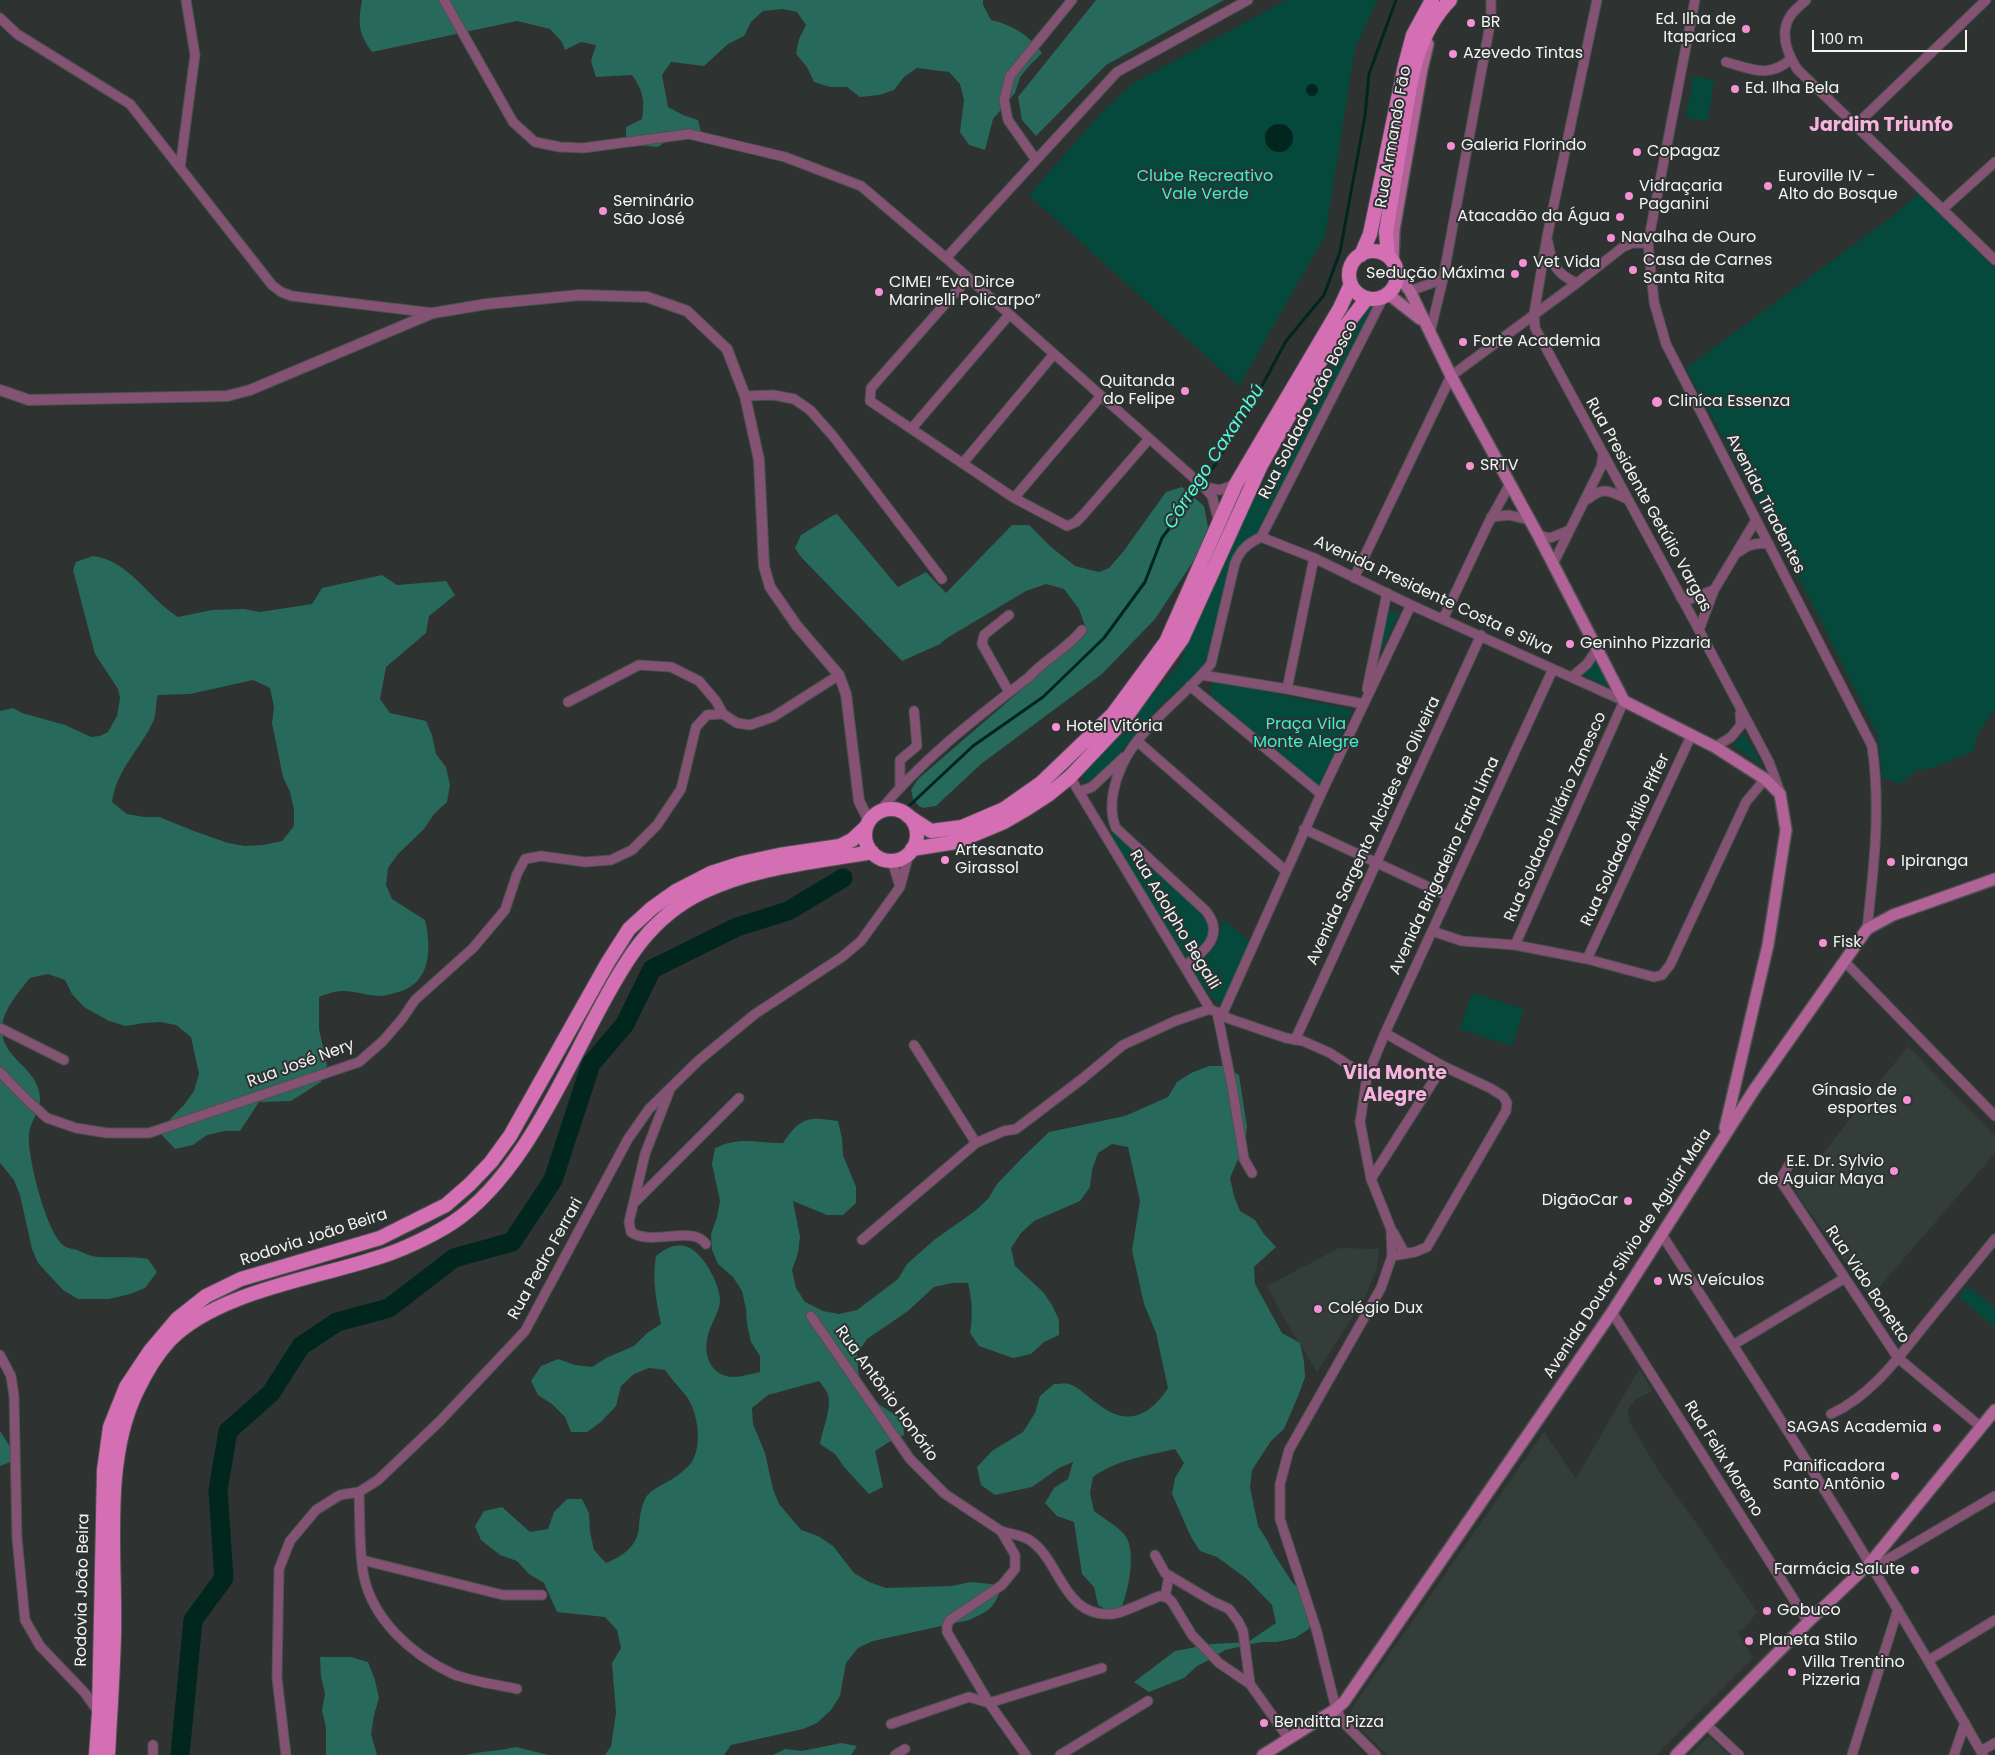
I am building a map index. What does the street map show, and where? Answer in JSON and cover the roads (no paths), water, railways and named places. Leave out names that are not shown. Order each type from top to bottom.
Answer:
[{"type":"main road","points":[[1431,0],[1413,35],[1405,65],[1370,234],[1350,272],[1351,284],[1356,292],[1367,298],[1375,299],[1386,295],[1396,281],[1386,232],[1414,65],[1423,38],[1434,18],[1450,0]]},
{"type":"main road","points":[[1361,254],[1375,251],[1393,264],[1410,291],[1450,376],[1538,535],[1624,701]]},
{"type":"main road","points":[[1351,284],[1340,308],[1236,484],[1166,642],[1113,714],[1041,783],[1004,809],[985,818],[962,827],[931,831],[908,816],[894,810],[871,820],[865,840],[877,857],[892,861],[911,852],[956,842],[1004,822],[1048,795],[1070,777],[1124,720],[1182,639],[1261,465],[1326,353],[1367,298]]},
{"type":"main road","points":[[1386,295],[1427,329]]},
{"type":"main road","name":"Avenida Presidente Costa e Silva","points":[[1624,701],[1715,747],[1765,779],[1780,794]]},
{"type":"main road","points":[[1722,1138],[1768,946],[1786,830],[1780,794]]},
{"type":"main road","points":[[908,816],[916,829],[911,852]]},
{"type":"main road","name":"Rodovia João Beira","points":[[96,1755],[99,1713],[104,1470],[110,1427],[126,1387],[150,1351],[177,1319],[206,1296],[240,1279],[380,1238],[446,1205],[470,1184],[510,1136],[608,962],[629,929],[676,891],[711,873],[742,863],[840,846],[852,840],[871,820]]},
{"type":"main road","name":"Rodovia João Beira","points":[[108,1755],[114,1636],[116,1458],[125,1420],[138,1390],[156,1358],[171,1340],[194,1322],[219,1307],[268,1289],[377,1258],[414,1242],[451,1223],[480,1200],[506,1170],[537,1124],[626,960],[650,931],[678,907],[703,892],[758,872],[872,852]]},
{"type":"main road","name":"Avenida Doutor Silvio de Aguiar Maia","points":[[1263,1755],[1344,1702],[1612,1312],[1722,1138],[1867,928],[1893,915],[1995,879]]},
{"type":"main road","points":[[1737,1080],[1754,1090]]},
{"type":"main road","points":[[1676,1755],[1808,1622],[1871,1566],[1995,1410]]},
{"type":"street","points":[[180,168],[195,56],[186,0]]},
{"type":"street","points":[[444,0],[513,122],[535,142],[582,148],[689,134],[785,157],[861,186],[946,258],[1203,487],[1212,496],[1219,523]]},
{"type":"street","points":[[1036,160],[1008,120],[1004,100],[1010,76],[1072,0]]},
{"type":"street","points":[[946,258],[1117,72],[1248,0]]},
{"type":"street","points":[[1427,329],[1443,279],[1492,19],[1491,0]]},
{"type":"street","name":"Avenida Tiradentes","points":[[1695,0],[1648,244],[1654,302],[1666,344],[1872,746],[1876,776],[1877,824],[1867,928]]},
{"type":"street","points":[[1806,0],[1790,15],[1784,32],[1791,59],[1797,68],[1995,260]]},
{"type":"street","points":[[1856,125],[1986,0]]},
{"type":"street","points":[[1534,314],[1547,237],[1597,1]]},
{"type":"street","points":[[0,18],[17,34],[130,104],[272,285],[281,292],[292,296],[432,313]]},
{"type":"street","points":[[1726,62],[1765,72],[1784,65],[1791,59]]},
{"type":"street","points":[[1943,209],[1995,162]]},
{"type":"street","points":[[1547,237],[1556,268],[1564,277],[1577,283]]},
{"type":"street","points":[[1354,578],[1450,376],[1623,247],[1633,242],[1648,244]]},
{"type":"street","points":[[968,278],[871,388],[870,401],[1014,498],[1067,526],[1076,522],[1149,439]]},
{"type":"street","points":[[1410,291],[1443,279]]},
{"type":"street","name":"Rua Soldado João Bosco","points":[[1261,537],[1386,295]]},
{"type":"street","points":[[0,390],[29,400],[227,396],[250,390],[432,313],[486,304],[580,296],[647,297],[687,311],[727,350],[745,396],[759,460],[764,566],[770,587],[797,626],[839,675],[846,694],[859,801],[871,820],[900,786],[960,732],[1070,643],[1082,630]]},
{"type":"street","name":"Rua Presidente Getúlio Vargas","points":[[1534,314],[1535,328],[1700,630],[1739,709],[1769,762],[1780,794]]},
{"type":"street","points":[[912,428],[1009,315]]},
{"type":"street","points":[[963,463],[1054,354]]},
{"type":"street","points":[[745,396],[773,395],[794,398],[810,410],[833,436],[942,579]]},
{"type":"street","points":[[1014,498],[1101,396]]},
{"type":"street","points":[[1553,564],[1602,467],[1603,455]]},
{"type":"street","points":[[1203,487],[1220,490],[1236,484]]},
{"type":"street","points":[[1443,619],[1491,517],[1510,484]]},
{"type":"street","points":[[1585,501],[1596,492],[1608,490],[1627,499]]},
{"type":"street","points":[[1491,517],[1509,515],[1529,520]]},
{"type":"street","points":[[1700,630],[1714,590],[1756,520]]},
{"type":"street","points":[[1538,535],[1550,538],[1571,530]]},
{"type":"street","points":[[1079,792],[1092,787],[1126,755],[1162,712],[1212,664],[1237,557],[1248,543],[1261,537]]},
{"type":"street","name":"Avenida Presidente Costa e Silva","points":[[1261,537],[1314,558],[1411,605],[1624,701]]},
{"type":"street","points":[[1733,557],[1744,547],[1758,542],[1769,544]]},
{"type":"street","points":[[1287,689],[1314,558]]},
{"type":"street","points":[[1681,598],[1690,599],[1714,590]]},
{"type":"street","points":[[1364,704],[1387,593]]},
{"type":"street","points":[[1216,1012],[1286,871],[1320,794],[1411,605]]},
{"type":"street","points":[[1008,692],[982,644],[984,635],[1009,615]]},
{"type":"street","name":"Avenida Sargento Alcides de Oliveira","points":[[1295,1040],[1481,636]]},
{"type":"street","points":[[1572,677],[1587,664],[1597,649]]},
{"type":"street","points":[[568,702],[639,665],[671,667],[700,681],[716,701],[723,714],[737,723],[750,726],[774,717],[839,675]]},
{"type":"street","name":"Avenida Brigadeiro Faria Lima","points":[[1391,1229],[1371,1179],[1360,1122],[1367,1077],[1385,1033],[1553,669]]},
{"type":"street","points":[[1202,675],[1364,704]]},
{"type":"street","points":[[1190,686],[1320,794]]},
{"type":"street","name":"Rua Soldado Hilário Zanesco","points":[[1515,945],[1624,701]]},
{"type":"street","points":[[1715,747],[1731,736],[1741,725],[1739,709]]},
{"type":"street","points":[[900,786],[900,760],[917,746],[914,711]]},
{"type":"street","name":"Rua José Nery","points":[[0,1072],[47,1118],[76,1128],[99,1132],[149,1133],[359,1062],[383,1041],[415,1000],[474,948],[505,910],[517,874],[525,859],[541,856],[585,862],[611,860],[632,850],[657,826],[681,789],[696,727],[707,714],[723,714]]},
{"type":"street","name":"Rua Soldado Atílio Piffer","points":[[1587,959],[1692,734]]},
{"type":"street","points":[[1137,742],[1286,871]]},
{"type":"street","points":[[1126,755],[1115,784],[1111,805],[1112,819],[1116,828],[1206,910],[1213,919],[1213,935],[1208,946],[1198,957],[1184,966]]},
{"type":"street","name":"Rua Adolpho Begalli","points":[[1070,777],[1184,966],[1216,1012],[1232,1086],[1244,1159],[1252,1173]]},
{"type":"street","points":[[1432,930],[1462,941],[1515,945],[1587,959],[1654,978],[1662,975],[1670,965],[1746,802],[1765,779]]},
{"type":"street","points":[[1101,828],[1112,819]]},
{"type":"street","points":[[1304,829],[1448,896]]},
{"type":"street","name":"Rua Pedro Ferrari","points":[[286,1755],[277,1678],[279,1569],[290,1541],[316,1510],[340,1495],[359,1492],[378,1480],[440,1421],[525,1331],[628,1139],[649,1109],[698,1061],[755,1014],[842,957],[861,941],[900,887],[911,852]]},
{"type":"street","points":[[892,861],[900,887]]},
{"type":"street","points":[[1844,961],[1995,1116]]},
{"type":"street","points":[[862,1240],[976,1143],[1004,1131],[1016,1129],[1082,1079],[1123,1044],[1176,1021],[1216,1012],[1286,1038],[1303,1041],[1330,1053],[1367,1077]]},
{"type":"street","points":[[0,1028],[64,1060]]},
{"type":"street","points":[[1385,1033],[1443,1066],[1490,1088],[1503,1096],[1507,1103],[1506,1112],[1427,1247],[1415,1252],[1392,1256]]},
{"type":"street","points":[[914,1045],[976,1143]]},
{"type":"street","points":[[1371,1179],[1443,1066]]},
{"type":"street","points":[[671,1087],[645,1154],[629,1222],[631,1232],[636,1236],[647,1239],[689,1235],[702,1240],[706,1244]]},
{"type":"street","points":[[635,1202],[740,1098]]},
{"type":"street","name":"Rua Vido Bonetto","points":[[1790,1163],[1780,1180],[1898,1358],[1981,1427]]},
{"type":"street","points":[[1391,1229],[1404,1254]]},
{"type":"street","points":[[1376,1755],[1344,1722],[1336,1709],[1317,1632],[1280,1519],[1280,1484],[1289,1450],[1382,1288],[1392,1256],[1391,1229]]},
{"type":"street","points":[[1662,1235],[1898,1609],[1982,1753],[1995,1743]]},
{"type":"street","points":[[1831,1414],[1850,1405],[1866,1392],[1898,1358],[1995,1239]]},
{"type":"street","points":[[1733,1345],[1845,1278]]},
{"type":"street","name":"Rua Felix Moreno","points":[[1612,1312],[1808,1622]]},
{"type":"street","name":"Rua Antônio Honório","points":[[811,1316],[910,1458],[944,1494],[1001,1531],[1015,1555],[1016,1569],[1002,1585],[950,1620],[947,1632],[990,1703],[1026,1755]]},
{"type":"street","points":[[0,1355],[11,1376],[14,1396],[17,1538],[25,1620],[40,1646],[85,1693],[99,1713]]},
{"type":"street","points":[[359,1492],[363,1573],[374,1607],[410,1648],[454,1674],[516,1690]]},
{"type":"street","points":[[1871,1566],[1995,1496]]},
{"type":"street","points":[[1001,1531],[1030,1540],[1044,1556],[1072,1598],[1092,1612],[1114,1614],[1160,1596],[1172,1602],[1192,1635],[1219,1663],[1250,1684],[1289,1739]]},
{"type":"street","points":[[1155,1555],[1164,1573],[1229,1609],[1238,1621],[1243,1631],[1250,1684]]},
{"type":"street","points":[[362,1560],[503,1595],[542,1595]]},
{"type":"street","points":[[1164,1597],[1169,1576]]},
{"type":"street","points":[[1852,1755],[1898,1609]]},
{"type":"street","points":[[1929,1660],[1995,1620]]},
{"type":"street","points":[[891,1724],[969,1697],[990,1703],[1102,1668]]},
{"type":"street","points":[[1060,1755],[1148,1701]]},
{"type":"street","points":[[1954,1755],[1965,1723]]},
{"type":"street","points":[[1707,1725],[1739,1755]]},
{"type":"street","points":[[153,1745],[153,1755]]},
{"type":"street","points":[[895,1755],[905,1749]]},
{"type":"waterway","name":"Córrego Caxambú","points":[[909,806],[973,746],[1043,697],[1104,638],[1145,582],[1162,538],[1210,473],[1248,412],[1286,341],[1324,295],[1340,252],[1365,116],[1369,74],[1396,0]]},
{"type":"waterway","name":"Córrego Caxambú","points":[[180,1755],[193,1620],[224,1578],[218,1490],[228,1431],[271,1393],[301,1346],[337,1322],[389,1308],[454,1258],[512,1242],[553,1180],[591,1064],[625,1024],[652,969],[737,927],[788,911],[843,878]]},
{"type":"place","name":"BR","points":[[1471,23]]},
{"type":"place","name":"Ed. Ilha de Itaparica","points":[[1746,29]]},
{"type":"place","name":"Azevedo Tintas","points":[[1453,54]]},
{"type":"place","name":"Ed. Ilha Bela","points":[[1735,89]]},
{"type":"place","name":"Galeria Florindo","points":[[1451,146]]},
{"type":"place","name":"Copagaz","points":[[1637,152]]},
{"type":"place","name":"Euroville IV - Alto do Bosque","points":[[1768,186]]},
{"type":"place","name":"Vidraçaria Paganini","points":[[1629,196]]},
{"type":"place","name":"Seminário São José","points":[[603,211]]},
{"type":"place","name":"Atacadão da Água","points":[[1620,217]]},
{"type":"place","name":"Navalha de Ouro","points":[[1611,238]]},
{"type":"place","name":"Vet Vida","points":[[1523,263]]},
{"type":"place","name":"Casa de Carnes Santa Rita","points":[[1633,270]]},
{"type":"place","name":"Sedução Máxima","points":[[1515,274]]},
{"type":"place","name":"CIMEI “Eva Dirce Marinelli Policarpo”","points":[[879,292]]},
{"type":"place","name":"Forte Academia","points":[[1463,342]]},
{"type":"place","name":"Quitanda do Felipe","points":[[1185,391]]},
{"type":"place","name":"Cliníca Essenza","points":[[1657,402]]},
{"type":"place","name":"SRTV","points":[[1470,466]]},
{"type":"place","name":"Geninho Pizzaria","points":[[1570,644]]},
{"type":"place","name":"Hotel Vitória","points":[[1056,727]]},
{"type":"place","name":"Artesanato Girassol","points":[[945,860]]},
{"type":"place","name":"Ipiranga","points":[[1891,862]]},
{"type":"place","name":"Fisk","points":[[1823,943]]},
{"type":"place","name":"Gínasio de esportes","points":[[1907,1100]]},
{"type":"place","name":"E.E. Dr. Sylvio de Aguiar Maya","points":[[1894,1171]]},
{"type":"place","name":"DigãoCar","points":[[1628,1201]]},
{"type":"place","name":"WS Veículos","points":[[1658,1281]]},
{"type":"place","name":"Colégio Dux","points":[[1318,1309]]},
{"type":"place","name":"SAGAS Academia","points":[[1937,1428]]},
{"type":"place","name":"Panificadora Santo Antônio","points":[[1895,1476]]},
{"type":"place","name":"Farmácia Salute","points":[[1915,1570]]},
{"type":"place","name":"Gobuco","points":[[1767,1611]]},
{"type":"place","name":"Planeta Stilo","points":[[1749,1641]]},
{"type":"place","name":"Villa Trentino Pizzeria","points":[[1792,1672]]},
{"type":"place","name":"Benditta Pizza","points":[[1264,1723]]},
{"type":"district","name":"Jardim Triunfo","points":[[1881,126]]},
{"type":"district","name":"Vila Monte Alegre","points":[[1395,1085]]},
{"type":"park label","name":"Clube Recreativo Vale Verde","points":[[1205,186]]},
{"type":"park label","name":"Praça Vila Monte Alegre","points":[[1306,734]]}]
